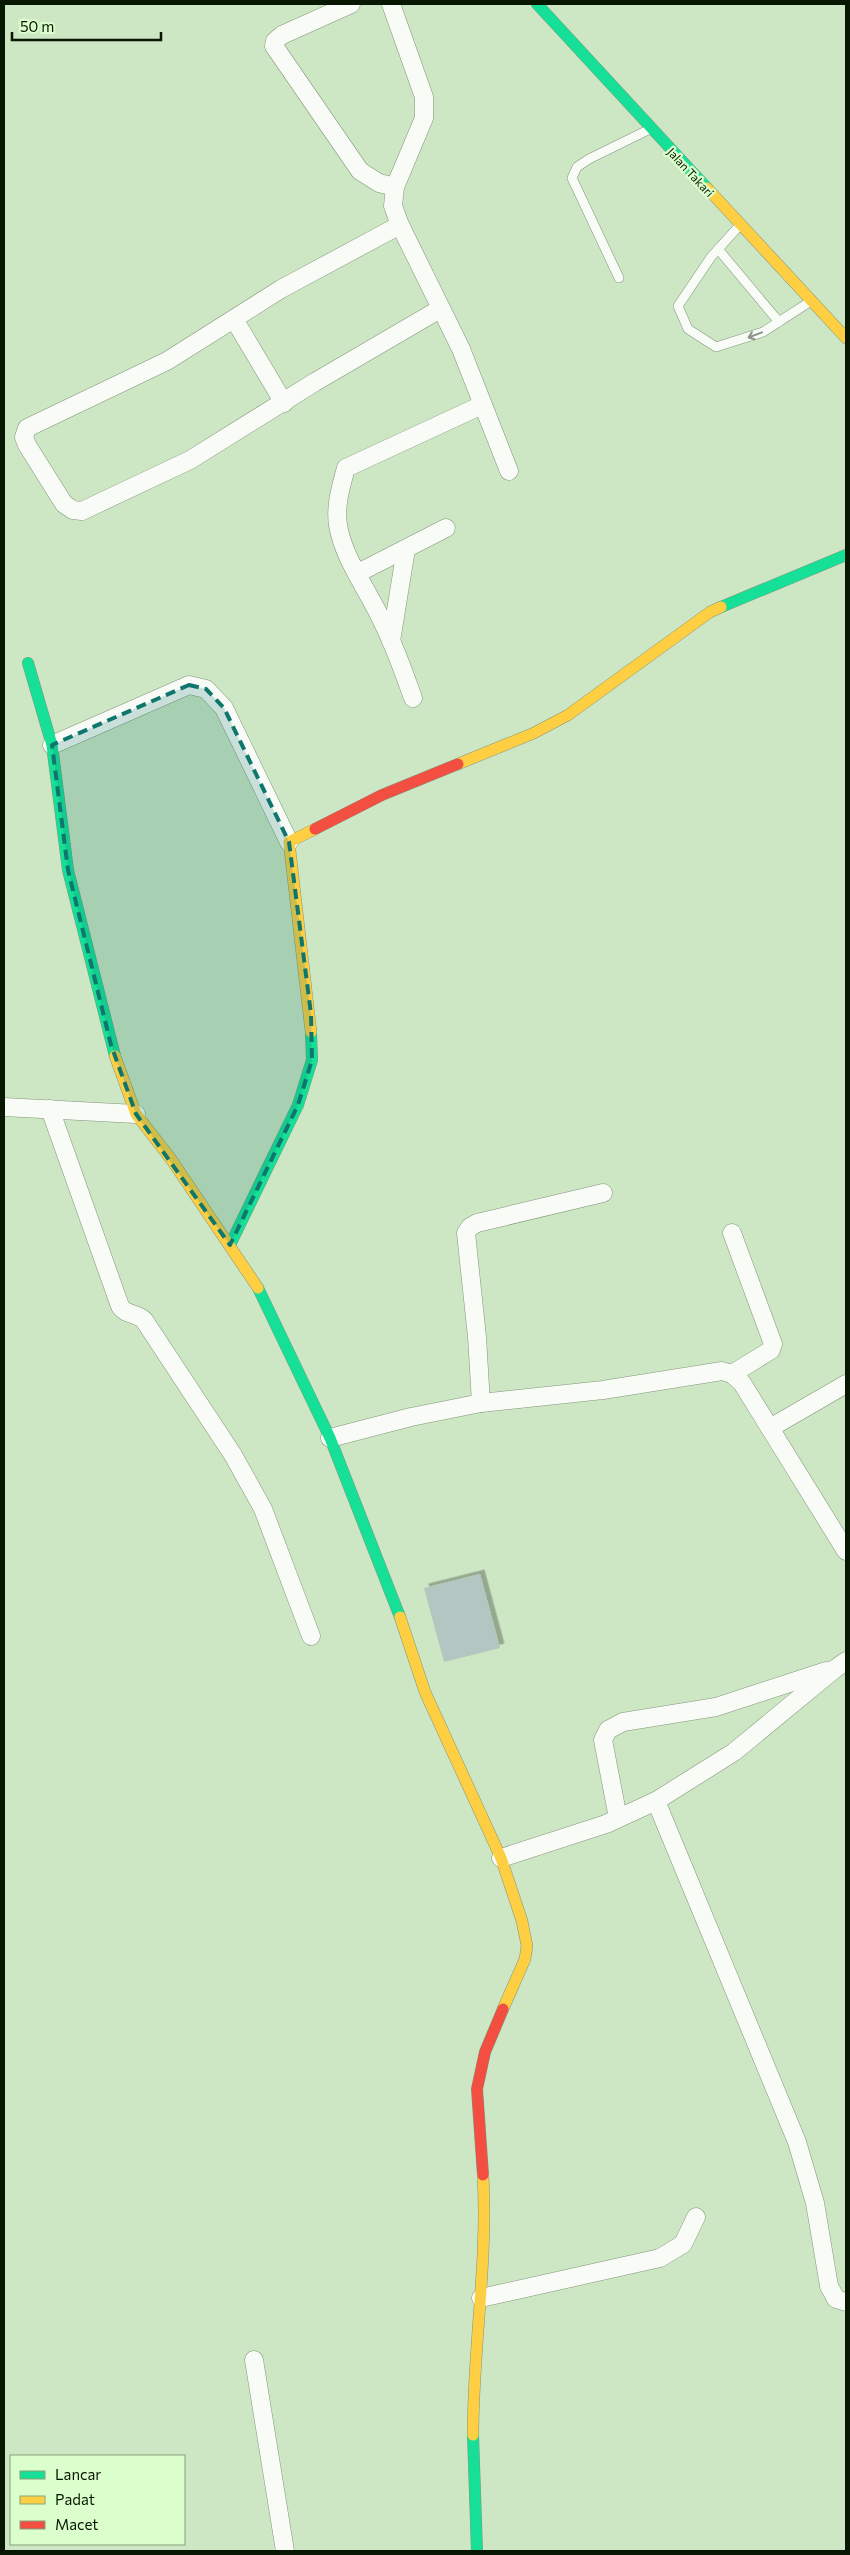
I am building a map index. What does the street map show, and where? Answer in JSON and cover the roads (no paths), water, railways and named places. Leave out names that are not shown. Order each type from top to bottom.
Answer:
[{"type":"street","points":[[351,4],[282,36],[275,41],[274,46],[360,171],[379,183],[395,187]]},
{"type":"street","points":[[391,4],[424,97],[424,118],[395,187],[393,206],[400,225],[461,349],[509,471]]},
{"type":"street","name":"Jalan Takari","points":[[537,4],[650,129],[811,301],[840,320],[846,338]]},
{"type":"street","points":[[400,225],[281,289],[167,361],[27,428],[24,437],[27,445],[64,504],[73,510],[82,511],[190,460],[315,382],[440,309]]},
{"type":"street","points":[[234,320],[284,403]]},
{"type":"street","points":[[413,698],[391,641],[358,573],[345,552],[338,526],[337,511],[346,468],[482,405]]},
{"type":"street","points":[[358,573],[446,528]]},
{"type":"street","points":[[391,641],[406,549]]},
{"type":"street","points":[[289,842],[382,795],[534,732],[568,715],[710,612],[846,555]]},
{"type":"street","points":[[28,663],[52,745],[68,870],[111,1045],[136,1114],[171,1159],[259,1289],[330,1438],[402,1623],[425,1692],[501,1858],[522,1921],[527,1946],[525,1959],[485,2052],[477,2089],[483,2180],[481,2298],[473,2396],[473,2475],[477,2551]]},
{"type":"street","points":[[52,745],[189,685],[206,689],[224,708],[289,842],[311,1014],[312,1060],[298,1105],[230,1245]]},
{"type":"street","points":[[4,1107],[136,1114]]},
{"type":"street","points":[[50,1109],[120,1306],[122,1310],[137,1314],[144,1320],[233,1455],[263,1509],[311,1636]]},
{"type":"street","points":[[481,1402],[477,1337],[466,1232],[477,1223],[603,1193]]},
{"type":"street","points":[[732,1232],[773,1344],[771,1350],[732,1374]]},
{"type":"street","points":[[330,1438],[411,1417],[481,1402],[603,1390],[722,1371],[732,1374],[742,1383],[846,1551]]},
{"type":"street","points":[[770,1428],[846,1384]]},
{"type":"street","points":[[501,1858],[570,1836],[656,1801],[734,1752],[841,1664]]},
{"type":"street","points":[[618,1818],[603,1740],[608,1730],[623,1722],[716,1707],[765,1692],[841,1664]]},
{"type":"street","points":[[656,1801],[797,2142],[815,2203],[829,2286],[836,2299],[846,2302]]},
{"type":"street","points":[[481,2298],[660,2258],[683,2244],[692,2230],[696,2217]]},
{"type":"street","points":[[254,2360],[285,2551]]},
{"type":"lane","points":[[619,278],[572,178],[577,167],[589,159],[650,129]]},
{"type":"lane","points":[[740,225],[718,249],[678,306],[688,329],[716,347],[762,332],[811,301]]},
{"type":"lane","points":[[718,249],[779,322]]}]
